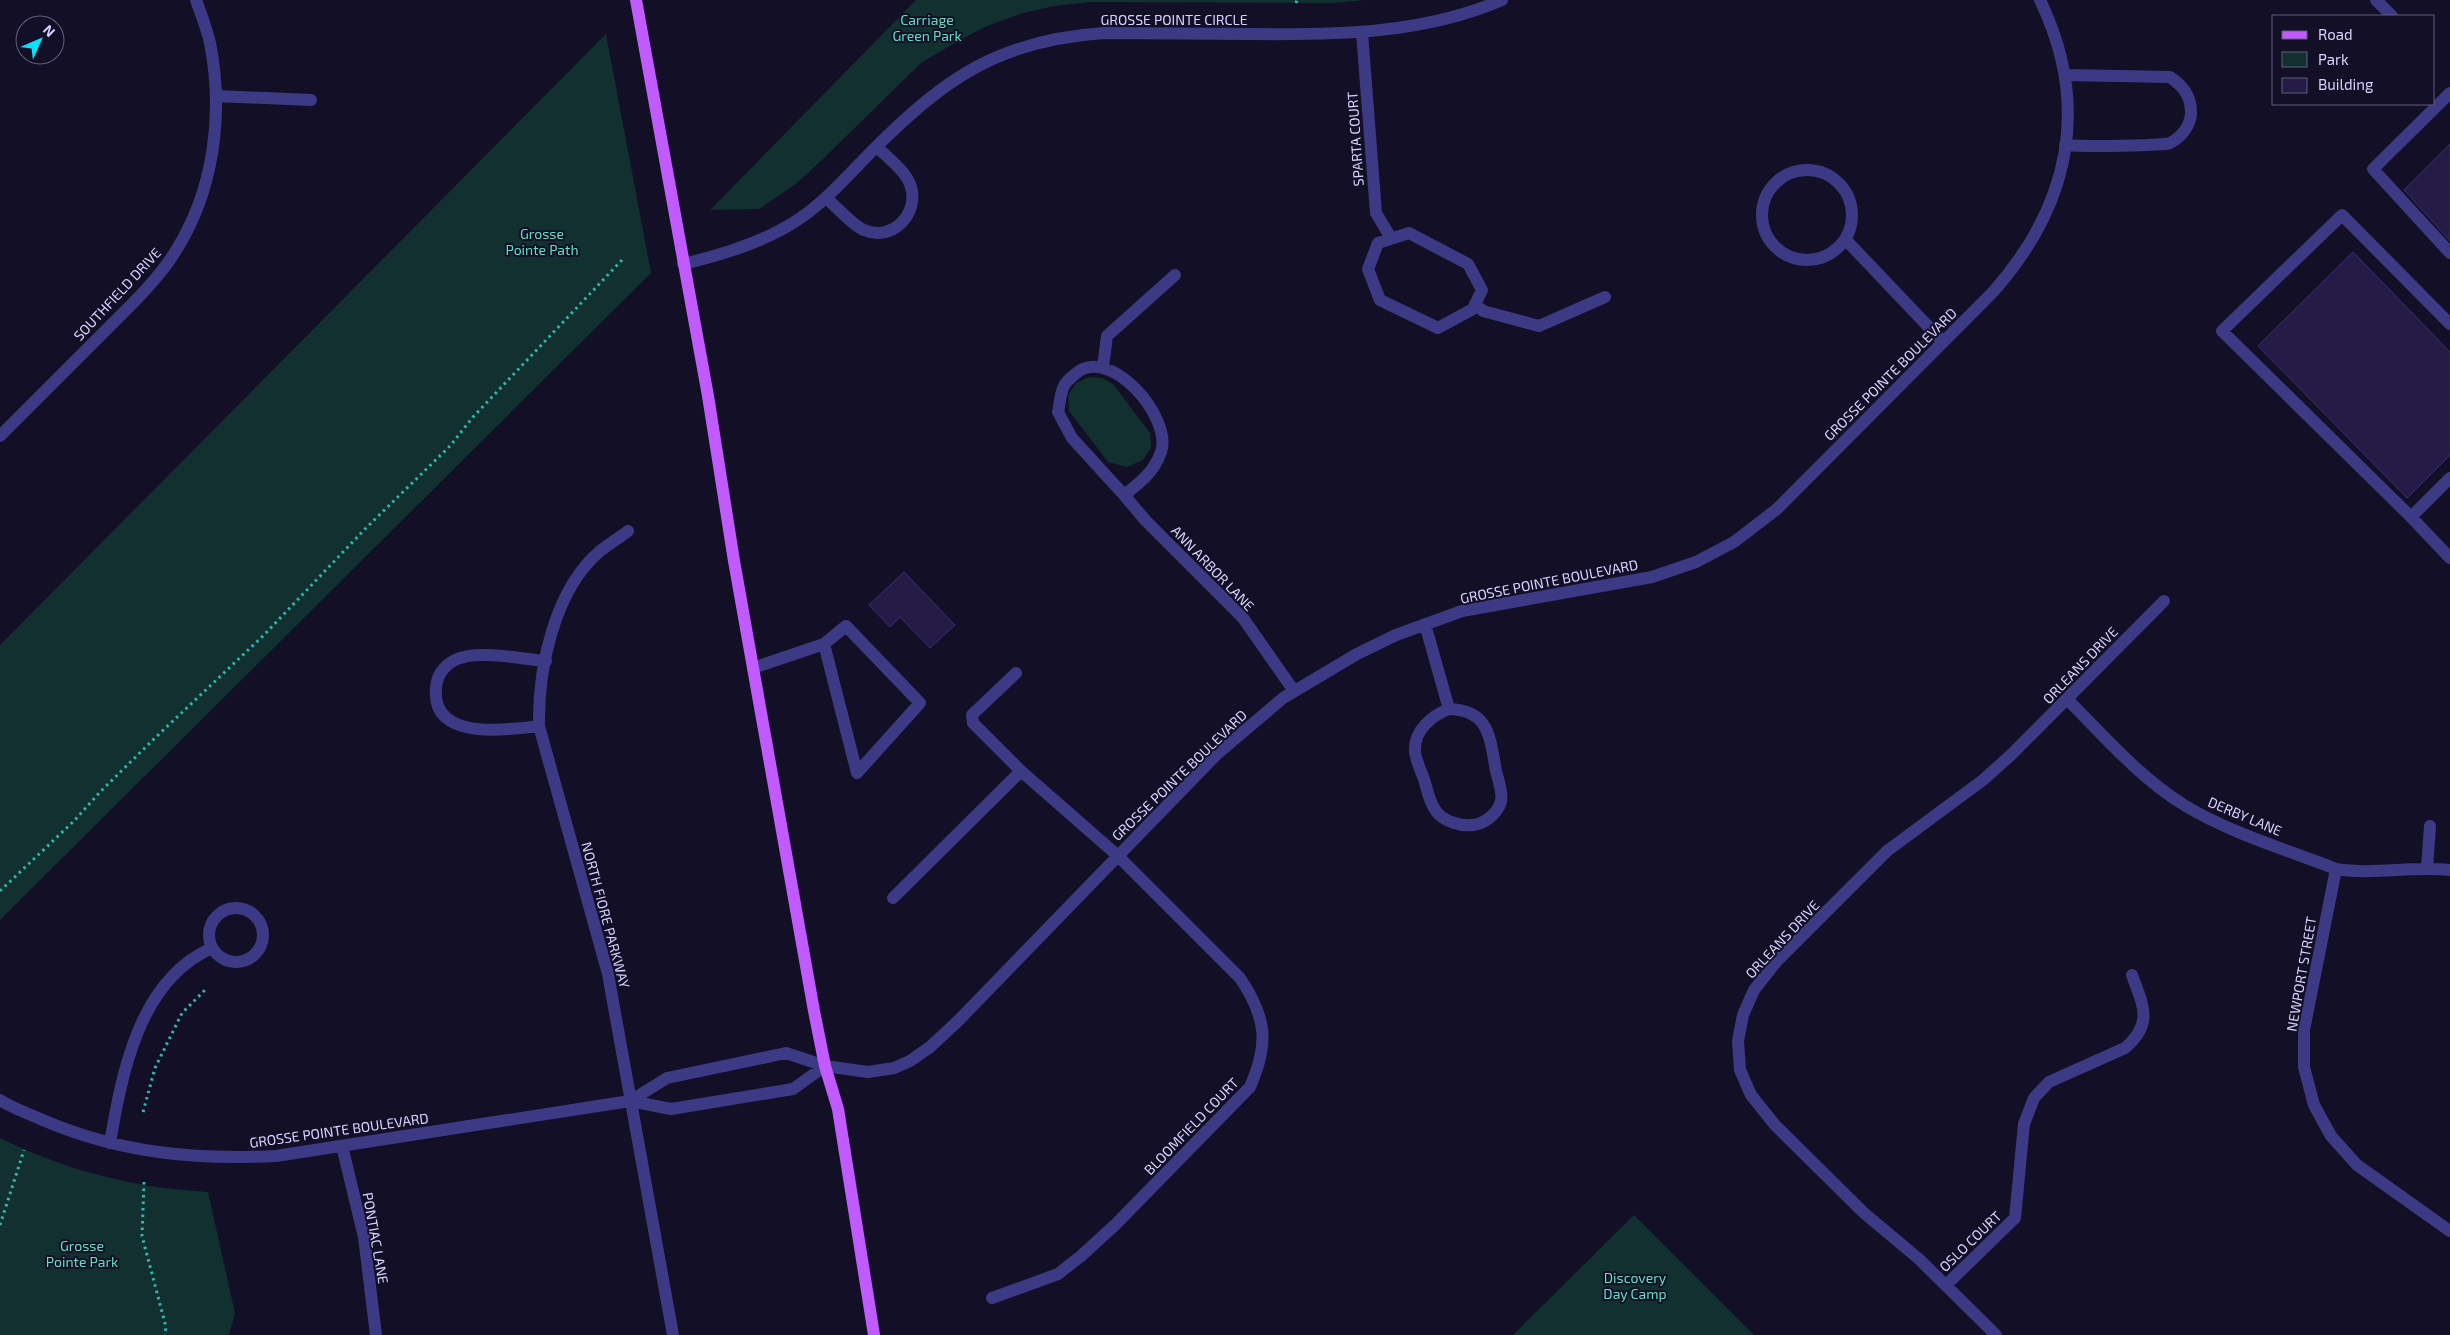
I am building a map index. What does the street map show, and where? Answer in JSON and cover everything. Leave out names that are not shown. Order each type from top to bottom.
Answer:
[{"type":"main road","points":[[636,0],[708,396],[753,668],[825,1066],[838,1109],[874,1335]]},
{"type":"street","name":"SOUTHFIELD DRIVE","points":[[0,436],[130,306],[175,253],[198,207],[212,157],[217,114],[210,40],[196,0]]},
{"type":"street","name":"GROSSE POINTE CIRCLE","points":[[683,264],[715,256],[767,237],[799,220],[826,198],[915,109],[944,86],[978,65],[1040,42],[1072,35],[1104,33],[1362,33],[1448,18],[1502,0]]},
{"type":"street","points":[[2040,0],[2054,30],[2065,75],[2170,77],[2180,84],[2187,93],[2191,104],[2191,116],[2187,128],[2179,137],[2168,144],[2103,147],[2065,145]]},
{"type":"street","points":[[2376,0],[2391,15]]},
{"type":"street","name":"SPARTA COURT","points":[[1362,33],[1376,213],[1391,238]]},
{"type":"street","name":"GROSSE POINTE BOULEVARD","points":[[630,1101],[667,1078],[786,1053],[825,1066],[868,1072],[894,1068],[910,1061],[930,1047],[959,1020],[1216,756],[1283,698],[1294,691],[1357,654],[1396,635],[1462,611],[1652,577],[1696,562],[1726,546],[1776,508],[1944,342],[2015,267],[2043,222],[2057,185],[2065,145],[2067,114],[2065,75]]},
{"type":"street","points":[[2450,92],[2373,169],[2450,253]]},
{"type":"street","points":[[216,96],[311,100]]},
{"type":"street","points":[[826,198],[864,231],[887,232],[906,219],[912,209],[911,186],[906,176],[877,147]]},
{"type":"street","points":[[1818,171],[1832,177],[1843,188],[1850,201],[1852,216],[1850,230],[1845,239],[1832,254],[1818,259],[1804,260],[1789,257],[1776,249],[1765,230],[1762,208],[1767,194],[1776,182],[1796,172],[1818,171]]},
{"type":"street","points":[[2450,324],[2342,215],[2222,331],[2411,517],[2450,558]]},
{"type":"street","points":[[1409,233],[1468,264],[1482,290],[1473,309],[1438,328],[1380,300],[1368,269],[1378,243],[1391,238],[1409,233]]},
{"type":"street","points":[[1845,239],[1944,342]]},
{"type":"street","points":[[1124,495],[1152,472],[1162,450],[1161,426],[1143,398],[1119,374],[1103,367],[1107,336],[1175,275]]},
{"type":"street","points":[[1475,304],[1483,311],[1539,326],[1605,297]]},
{"type":"street","name":"ANN ARBOR LANE","points":[[1103,367],[1097,365],[1080,369],[1064,385],[1058,412],[1072,438],[1146,521],[1243,618],[1294,691]]},
{"type":"street","points":[[2411,517],[2450,478]]},
{"type":"street","name":"NORTH FIORE PARKWAY","points":[[628,531],[599,552],[580,573],[565,597],[554,623],[540,687],[538,726],[603,954],[673,1335]]},
{"type":"street","name":"ORLEANS DRIVE","points":[[1996,1335],[1946,1285],[1864,1213],[1775,1125],[1751,1095],[1740,1070],[1738,1041],[1743,1015],[1754,990],[1777,961],[1887,851],[1983,780],[2068,700],[2164,600]]},
{"type":"street","points":[[1426,624],[1449,709]]},
{"type":"street","points":[[753,668],[824,644],[846,626],[920,703],[857,773],[824,644]]},
{"type":"street","points":[[538,726],[509,730],[463,728],[452,723],[439,710],[435,698],[436,683],[441,670],[455,660],[474,655],[546,661]]},
{"type":"street","name":"BLOOMFIELD COURT","points":[[992,1298],[1058,1274],[1115,1225],[1250,1087],[1261,1063],[1264,1033],[1254,998],[1240,978],[1118,855],[1020,771],[972,719],[975,712],[1016,673]]},
{"type":"street","name":"DERBY LANE","points":[[2068,700],[2130,763],[2184,805],[2213,821],[2336,869],[2352,872],[2427,868],[2450,870]]},
{"type":"street","points":[[1449,709],[1473,714],[1482,721],[1488,732],[1502,799],[1493,814],[1478,824],[1466,826],[1455,823],[1434,810],[1415,750],[1417,739],[1428,720],[1438,713],[1449,709]]},
{"type":"street","points":[[893,898],[1020,771]]},
{"type":"street","points":[[2427,868],[2430,826]]},
{"type":"street","name":"NEWPORT STREET","points":[[2336,869],[2304,1030],[2304,1067],[2314,1105],[2330,1136],[2357,1164],[2450,1230]]},
{"type":"street","points":[[242,908],[257,917],[262,925],[262,943],[252,958],[234,962],[225,960],[212,948],[209,939],[212,922],[225,910],[242,908]]},
{"type":"street","points":[[110,1143],[118,1097],[130,1054],[146,1015],[160,990],[179,970],[202,952],[212,948]]},
{"type":"street","name":"OSLO COURT","points":[[1946,1285],[2015,1218],[2024,1124],[2034,1098],[2048,1082],[2125,1048],[2135,1040],[2142,1029],[2144,1009],[2132,975]]},
{"type":"street","name":"GROSSE POINTE BOULEVARD","points":[[0,1100],[82,1136],[110,1143],[192,1156],[235,1158],[276,1156],[630,1101],[671,1109],[793,1090],[825,1066]]},
{"type":"street","name":"PONTIAC LANE","points":[[342,1146],[364,1237],[376,1335]]},
{"type":"path","points":[[0,891],[74,821],[100,792],[157,736],[264,635],[364,530],[450,446],[473,417],[622,260]]},
{"type":"path","points":[[143,1112],[155,1068],[182,1013],[206,989]]},
{"type":"path","points":[[0,1225],[24,1150]]},
{"type":"path","points":[[144,1182],[142,1236],[166,1327],[165,1335]]},
{"type":"green space","name":"Carriage Green Park","points":[[916,0],[1366,0],[1332,3],[1091,2],[1054,6],[1023,13],[987,26],[921,63],[797,183],[759,209],[710,210]]},
{"type":"green space","name":"Grosse Pointe Path","points":[[606,34],[651,273],[0,920],[0,645]]},
{"type":"green space","points":[[1089,377],[1102,378],[1113,384],[1150,433],[1151,448],[1143,460],[1127,467],[1108,462],[1069,411],[1068,395],[1076,383]]},
{"type":"green space","name":"Grosse Pointe Park","points":[[0,1138],[54,1161],[92,1173],[131,1183],[208,1192],[235,1313],[229,1335],[0,1335]]},
{"type":"green space","name":"Discovery Day Camp","points":[[1634,1215],[1754,1335],[1513,1335]]},
{"type":"building","points":[[2450,144],[2450,241],[2404,190]]},
{"type":"building","points":[[2353,252],[2450,352],[2450,455],[2407,498],[2258,346]]},
{"type":"building","points":[[904,572],[955,625],[930,648],[900,617],[890,627],[869,605]]}]
